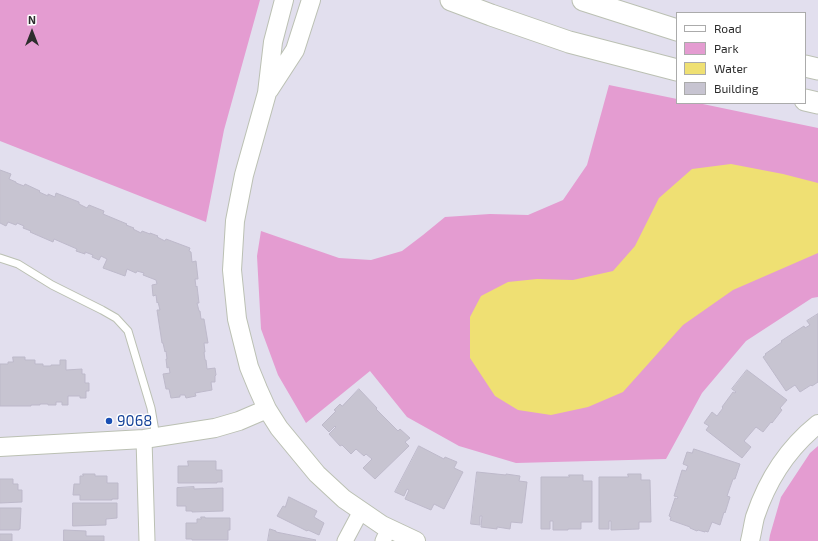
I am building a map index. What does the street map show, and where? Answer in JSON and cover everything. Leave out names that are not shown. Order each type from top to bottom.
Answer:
[{"type":"main road","points":[[451,0],[569,42],[676,70]]},
{"type":"main road","points":[[583,0],[609,4],[676,30]]},
{"type":"main road","points":[[806,66],[818,69]]},
{"type":"main road","points":[[806,100],[818,103]]},
{"type":"street","points":[[284,0],[273,42],[267,92],[244,175],[235,221],[232,270],[237,319],[249,367],[267,409],[279,428],[317,474],[344,499],[382,525],[386,535],[416,541]]},
{"type":"street","points":[[267,92],[295,50],[311,0]]},
{"type":"street","points":[[0,447],[150,438],[215,428],[239,421],[267,409]]},
{"type":"street","points":[[750,541],[755,519],[768,485],[793,447],[818,424]]},
{"type":"street","points":[[147,541],[150,438]]},
{"type":"street","points":[[345,541],[361,511]]},
{"type":"lane","points":[[0,258],[18,264],[52,285],[102,310],[116,318],[128,331],[150,408],[150,438]]},
{"type":"green space","points":[[0,0],[260,0],[224,130],[206,222],[0,141]]},
{"type":"green space","points":[[609,85],[676,99],[676,104],[703,104],[818,128],[818,297],[812,298],[746,341],[702,393],[666,459],[516,463],[459,446],[407,417],[370,371],[306,423],[278,375],[261,329],[257,256],[261,231],[339,258],[371,260],[402,251],[445,217],[490,214],[528,215],[563,200],[587,165]]},
{"type":"green space","points":[[818,446],[818,541],[769,541],[781,497],[810,453]]},
{"type":"water","points":[[731,164],[783,174],[818,183],[818,253],[733,290],[683,325],[623,392],[588,407],[551,415],[518,410],[495,396],[470,358],[470,317],[481,296],[508,282],[537,279],[573,280],[613,271],[635,246],[659,198],[692,169]]},
{"type":"building","points":[[0,170],[11,174],[9,179],[16,183],[24,186],[25,184],[48,196],[48,194],[55,197],[56,193],[79,202],[79,204],[87,208],[89,205],[104,211],[103,214],[127,224],[126,225],[141,233],[142,231],[150,233],[165,241],[166,239],[190,248],[189,251],[191,252],[192,262],[196,261],[198,279],[195,279],[199,303],[197,303],[201,319],[204,319],[208,343],[204,343],[205,360],[207,369],[215,368],[215,382],[211,382],[212,390],[195,393],[196,396],[186,398],[185,395],[180,395],[180,397],[171,398],[169,389],[166,389],[163,374],[170,373],[169,367],[167,368],[166,351],[165,352],[162,343],[157,310],[160,310],[156,295],[153,296],[152,285],[157,284],[156,280],[137,271],[136,273],[127,269],[125,276],[103,268],[107,259],[101,256],[99,260],[92,257],[93,255],[76,251],[77,249],[54,239],[53,242],[30,232],[31,231],[23,228],[24,226],[17,223],[16,225],[8,222],[6,226],[0,223]]},
{"type":"building","points":[[818,314],[818,382],[800,392],[795,385],[786,391],[763,357],[782,342],[781,341],[804,326],[805,328],[810,325],[807,321]]},
{"type":"building","points":[[13,357],[25,357],[25,360],[35,360],[35,364],[43,364],[43,366],[60,365],[60,360],[66,360],[66,370],[82,369],[82,374],[85,374],[85,383],[89,383],[89,391],[86,391],[86,398],[80,398],[80,396],[68,396],[68,405],[62,405],[62,402],[56,402],[56,405],[40,404],[31,406],[0,406],[0,364],[8,364],[8,362],[13,362]]},
{"type":"building","points":[[747,370],[787,400],[780,408],[782,410],[763,432],[756,427],[744,441],[751,447],[742,458],[706,430],[709,426],[704,423],[712,412],[717,416],[733,392],[736,392],[732,389]]},
{"type":"building","points":[[359,389],[398,431],[400,429],[410,438],[405,442],[409,446],[375,479],[363,468],[372,459],[366,454],[364,456],[356,449],[351,454],[342,445],[340,446],[329,434],[336,427],[335,426],[329,432],[322,425],[336,411],[334,410],[340,404],[342,406]]},
{"type":"building","points":[[419,446],[444,459],[445,457],[457,462],[454,468],[463,472],[444,509],[434,504],[431,510],[405,499],[409,490],[407,489],[404,496],[395,492]]},
{"type":"building","points":[[694,449],[740,464],[727,496],[730,497],[720,525],[712,522],[708,532],[697,531],[670,520],[671,517],[669,516],[675,498],[677,499],[678,497],[674,496],[682,470],[686,471],[688,466],[683,464],[687,452],[692,453]]},
{"type":"building","points":[[188,461],[216,461],[216,470],[222,470],[222,482],[178,483],[178,466],[188,466]]},
{"type":"building","points":[[477,472],[520,476],[519,481],[527,482],[522,523],[511,522],[510,529],[481,527],[482,516],[480,516],[480,525],[471,524]]},
{"type":"building","points":[[83,474],[107,476],[107,483],[118,483],[118,499],[80,500],[80,495],[73,495],[74,484],[80,484],[80,476],[83,476]]},
{"type":"building","points":[[628,474],[641,474],[641,480],[650,480],[651,522],[639,522],[639,529],[611,530],[611,521],[609,521],[609,529],[599,529],[599,477],[628,477]]},
{"type":"building","points":[[569,475],[583,475],[583,481],[592,481],[592,522],[581,522],[581,529],[553,530],[553,521],[550,521],[550,529],[541,529],[541,477],[569,477]]},
{"type":"building","points":[[0,479],[13,479],[13,484],[18,484],[18,490],[22,490],[22,502],[0,503]]},
{"type":"building","points":[[194,487],[194,489],[223,488],[223,511],[192,512],[186,511],[186,506],[177,506],[177,488]]},
{"type":"building","points":[[289,497],[317,511],[314,517],[324,523],[319,535],[308,530],[307,531],[277,516],[283,506],[285,507]]},
{"type":"building","points":[[73,503],[117,503],[117,518],[106,519],[106,525],[73,526]]},
{"type":"building","points":[[0,508],[21,508],[19,530],[0,530]]},
{"type":"building","points":[[201,517],[230,518],[228,540],[186,539],[186,523],[197,523],[197,519],[201,519]]},
{"type":"building","points":[[270,529],[276,532],[316,540],[268,541]]},
{"type":"building","points":[[64,530],[86,531],[86,536],[104,536],[104,541],[64,541]]},
{"type":"building","points":[[0,534],[12,534],[12,541],[0,541]]},
{"type":"place","name":"9068","points":[[109,421]]}]
